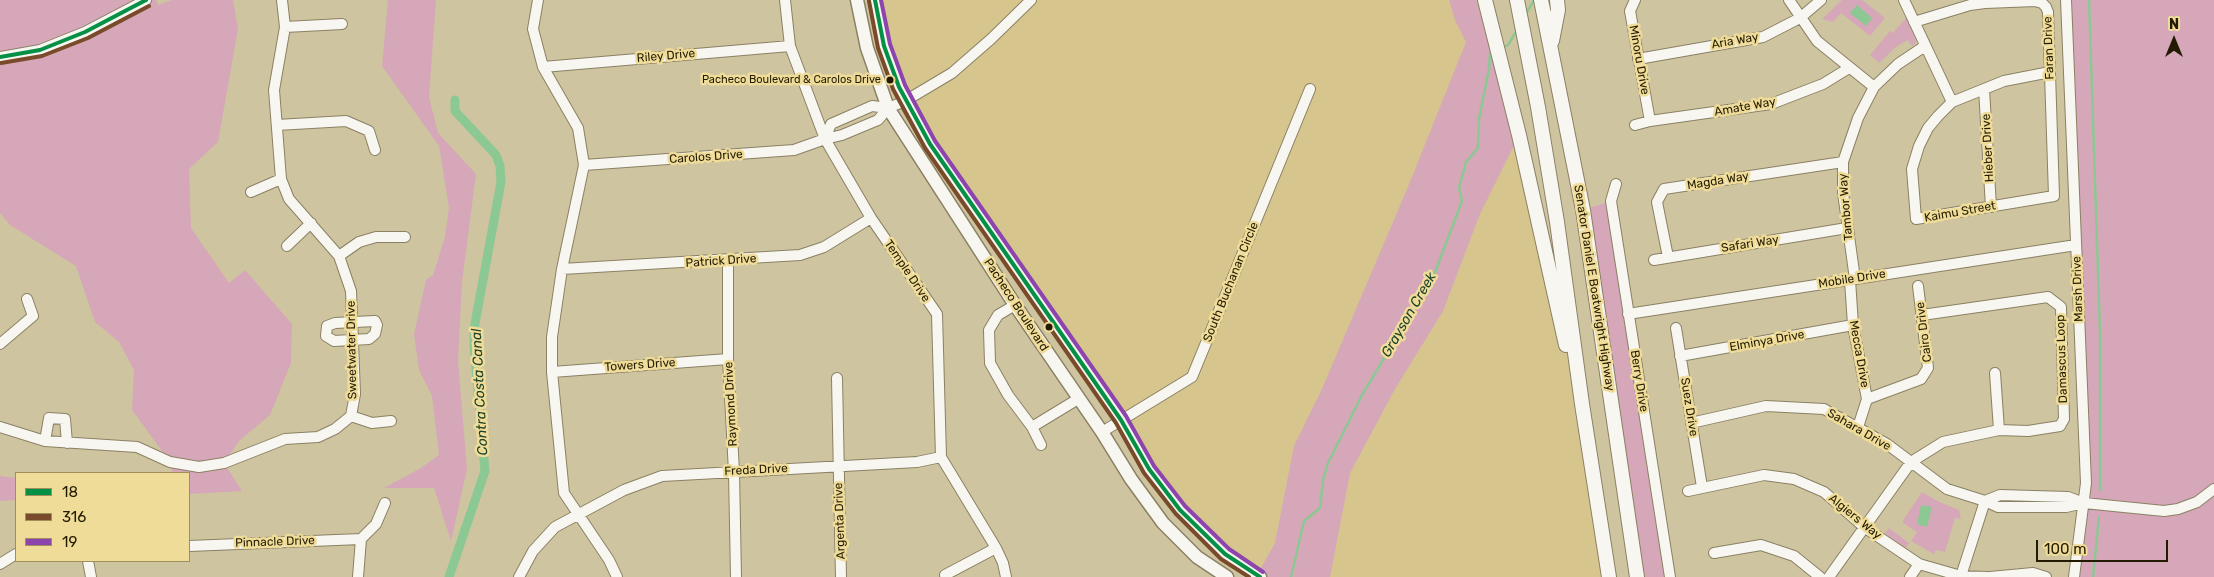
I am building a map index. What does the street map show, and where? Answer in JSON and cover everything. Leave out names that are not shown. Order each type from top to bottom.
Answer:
[{"type":"highway","points":[[1485,0],[1518,135],[1553,295],[1582,404]]},
{"type":"highway","name":"Senator Daniel E Boatwright Highway","points":[[1517,0],[1558,222],[1582,404],[1609,577]]},
{"type":"highway","name":"Senator Daniel E Boatwright Highway","points":[[1541,0],[1583,210],[1637,577]]},
{"type":"highway","points":[[1551,49],[1558,10],[1557,0]]},
{"type":"main road","name":"Pacheco Boulevard","points":[[857,0],[867,48],[888,108],[1015,305],[1102,432],[1131,479],[1163,523],[1197,557],[1227,577]]},
{"type":"main road","name":"Pacheco Boulevard","points":[[874,0],[884,46],[905,102],[930,144],[1121,420],[1149,469],[1180,510],[1225,554],[1260,577]]},
{"type":"street","points":[[0,57],[40,50],[85,32],[146,0]]},
{"type":"street","name":"Sweetwater Drive","points":[[0,427],[45,441],[137,447],[170,462],[199,467],[224,463],[285,439],[318,437],[335,429],[351,416],[355,394],[351,291],[339,256],[289,199],[281,179],[274,90],[285,26],[282,0]]},
{"type":"street","points":[[538,0],[533,29],[543,67],[578,128],[584,165],[562,270],[552,337],[552,372],[564,493],[617,577]]},
{"type":"street","name":"Temple Drive","points":[[785,0],[790,46],[825,139],[871,218],[937,314],[941,457],[996,548],[1003,562],[1006,577]]},
{"type":"street","name":"Carolos Drive","points":[[825,139],[831,124],[872,106],[888,108],[905,102],[952,73],[1031,0]]},
{"type":"street","name":"Minoru Drive","points":[[1635,0],[1630,11],[1650,121]]},
{"type":"street","points":[[1789,0],[1817,41],[1874,87]]},
{"type":"street","name":"Aria Way","points":[[1638,59],[1763,36],[1800,18],[1822,0]]},
{"type":"street","points":[[1904,0],[1952,102],[2019,77],[2050,72]]},
{"type":"street","name":"Marsh Drive","points":[[2066,0],[2086,483],[2074,577]]},
{"type":"street","name":"Faran Drive","points":[[1914,22],[1970,4],[2035,1],[2042,3],[2048,12],[2054,196]]},
{"type":"street","points":[[285,26],[342,24]]},
{"type":"street","name":"Riley Drive","points":[[543,67],[790,46]]},
{"type":"street","name":"Tambor Way","points":[[1852,279],[1843,193],[1843,162],[1858,118],[1874,87],[1898,64],[1925,46]]},
{"type":"street","name":"Amate Way","points":[[1635,125],[1650,121],[1771,104],[1823,84],[1849,68]]},
{"type":"street","name":"South Buchanan Circle","points":[[1102,432],[1192,377],[1310,89]]},
{"type":"street","name":"Hieber Drive","points":[[1984,89],[1991,207]]},
{"type":"street","name":"Kaimu Street","points":[[1952,102],[1928,128],[1919,146],[1912,169],[1916,219],[2054,196]]},
{"type":"street","name":"Carolos Drive","points":[[584,165],[794,150],[842,135],[878,120],[888,108]]},
{"type":"street","points":[[277,125],[346,121],[369,131],[376,150]]},
{"type":"street","name":"Magda Way","points":[[1668,257],[1657,202],[1664,189],[1843,162]]},
{"type":"street","points":[[251,192],[281,179]]},
{"type":"street","name":"Berry Drive","points":[[1616,184],[1611,201],[1670,577]]},
{"type":"street","name":"Patrick Drive","points":[[562,270],[800,255],[824,248],[871,218]]},
{"type":"street","points":[[287,246],[311,223]]},
{"type":"street","name":"Safari Way","points":[[1654,260],[1846,228]]},
{"type":"street","points":[[339,256],[359,242],[368,239],[376,237],[405,237]]},
{"type":"street","name":"Mobile Drive","points":[[1628,314],[2076,245]]},
{"type":"street","name":"Raymond Drive","points":[[728,261],[728,359],[734,472],[736,577]]},
{"type":"street","name":"Mecca Drive","points":[[1852,279],[1853,325],[1867,399],[1858,427]]},
{"type":"street","name":"Cairo Drive","points":[[1867,399],[1921,379],[1928,368],[1918,286]]},
{"type":"street","name":"Damascus Loop","points":[[1911,462],[1943,442],[1999,430],[2028,431],[2060,426],[2064,419],[2061,306],[2048,297],[1922,315]]},
{"type":"street","points":[[0,344],[33,316],[27,299]]},
{"type":"street","points":[[1015,305],[998,315],[988,330],[990,363],[1008,395],[1032,426],[1041,445]]},
{"type":"street","points":[[375,321],[377,325],[375,334],[369,339],[353,340],[334,341],[326,336],[327,326],[335,323],[375,321]]},
{"type":"street","name":"Elminya Drive","points":[[1680,356],[1853,325]]},
{"type":"street","name":"Suez Drive","points":[[1676,328],[1702,487]]},
{"type":"street","name":"Towers Drive","points":[[552,372],[728,359]]},
{"type":"street","points":[[1995,373],[1999,430]]},
{"type":"street","name":"Argenta Drive","points":[[837,378],[841,577]]},
{"type":"street","points":[[1032,426],[1078,399]]},
{"type":"street","name":"Sahara Drive","points":[[1691,423],[1766,406],[1824,409],[1887,444],[1947,489],[1984,501]]},
{"type":"street","points":[[351,416],[372,423],[391,421]]},
{"type":"street","points":[[45,441],[49,418],[66,420],[66,443]]},
{"type":"street","name":"Freda Drive","points":[[519,577],[533,551],[555,527],[624,490],[662,476],[917,462],[941,457]]},
{"type":"street","points":[[1829,577],[1911,462]]},
{"type":"street","name":"Algiers Way","points":[[1688,490],[1764,475],[1794,479],[1824,492],[1864,527],[1919,564],[1961,576],[1988,577],[2034,573],[2046,577]]},
{"type":"street","points":[[1961,576],[1984,501],[2000,495],[2068,497],[2084,503],[2164,511],[2178,509],[2197,502],[2214,489]]},
{"type":"street","points":[[358,577],[361,539],[376,524],[385,503]]},
{"type":"street","name":"Pinnacle Drive","points":[[190,546],[361,539]]},
{"type":"street","points":[[1714,553],[1761,545],[1794,556],[1820,577]]},
{"type":"street","points":[[944,575],[996,548]]},
{"type":"street","points":[[0,564],[15,555]]},
{"type":"street","points":[[1197,557],[1214,577]]},
{"type":"street","points":[[88,562],[91,577]]},
{"type":"street","points":[[1910,577],[1919,564]]},
{"type":"shaded area","points":[[0,0],[156,0],[158,5],[172,0],[233,0],[238,29],[218,142],[189,169],[191,228],[229,283],[245,270],[292,324],[291,363],[270,415],[239,441],[224,463],[242,491],[190,494],[190,472],[172,472],[170,462],[132,410],[134,370],[119,342],[95,322],[76,266],[10,225],[0,213]]},
{"type":"shaded area","points":[[388,0],[436,0],[429,97],[438,133],[476,174],[462,282],[458,361],[467,469],[451,541],[434,488],[384,488],[421,468],[439,455],[432,396],[419,370],[414,334],[426,280],[433,275],[445,237],[449,208],[439,146],[382,66]]},
{"type":"shaded area","points":[[875,0],[1449,0],[1455,20],[1466,42],[1410,182],[1322,389],[1294,446],[1275,543],[1257,575],[1180,510],[905,101]]},
{"type":"shaded area","points":[[1449,0],[1476,0],[1482,19],[1488,11],[1519,135],[1480,214],[1443,311],[1395,389],[1350,473],[1330,577],[1260,577],[1257,575],[1275,543],[1294,446],[1322,389],[1410,182],[1466,42],[1455,20]]},
{"type":"shaded area","points":[[1842,0],[1862,0],[1885,18],[1870,36],[1841,13],[1833,22],[1822,19]]},
{"type":"shaded area","points":[[2067,0],[2214,0],[2214,577],[2074,577],[2084,503]]},
{"type":"shaded area","points":[[1857,5],[1872,18],[1866,26],[1850,13]]},
{"type":"shaded area","points":[[1906,18],[1915,36],[1916,43],[1912,46],[1908,40],[1897,46],[1879,63],[1870,55],[1890,31],[1893,33]]},
{"type":"shaded area","points":[[1519,135],[1582,404],[1609,577],[1330,577],[1350,473],[1395,389],[1443,311],[1480,214]]},
{"type":"shaded area","points":[[1611,201],[1670,577],[1637,577],[1583,210]]},
{"type":"shaded area","points":[[0,476],[15,478],[15,500],[0,501]]},
{"type":"shaded area","points":[[1922,492],[1939,502],[1959,510],[1961,519],[1955,518],[1945,552],[1936,550],[1934,554],[1911,541],[1917,532],[1902,522]]},
{"type":"shaded area","points":[[1921,505],[1932,507],[1927,527],[1917,524]]},
{"type":"shaded area","points":[[1889,528],[1909,543],[1905,548],[1885,533]]},
{"type":"waterway","name":"Grayson Creek","points":[[1526,14],[1534,0]]},
{"type":"waterway","points":[[2089,0],[2100,333],[2100,490]]},
{"type":"waterway","name":"Grayson Creek","points":[[1502,48],[1508,45],[1517,30]]},
{"type":"waterway","name":"Grayson Creek","points":[[1291,577],[1304,521],[1320,508],[1323,480],[1328,463],[1362,395],[1434,275],[1462,201],[1459,187],[1466,162],[1478,148],[1479,119],[1489,69],[1490,53],[1494,51]]},
{"type":"waterway","name":"Contra Costa Canal","points":[[449,577],[485,471],[474,329],[501,182],[500,166],[496,155],[455,111],[455,100]]},
{"type":"waterway","points":[[2093,577],[2099,517]]},
{"type":"transit line","name":"18","points":[[0,57],[40,50],[85,32],[146,0]]},
{"type":"transit line","name":"18","points":[[875,0],[884,46],[899,87],[930,144],[1121,420],[1149,469],[1180,510],[1225,554],[1260,577]]},
{"type":"transit line","name":"19","points":[[881,0],[890,44],[905,85],[935,141],[1126,416],[1154,466],[1185,506],[1229,549],[1263,572]]},
{"type":"transit line","name":"316","points":[[869,1],[878,48],[893,89],[925,148],[1116,423],[1144,473],[1176,514],[1221,559],[1249,577]]},
{"type":"transit line","name":"316","points":[[1,63],[42,56],[88,38],[149,6]]},
{"type":"place","name":"Pacheco Boulevard & Carolos Drive","points":[[890,80]]}]
